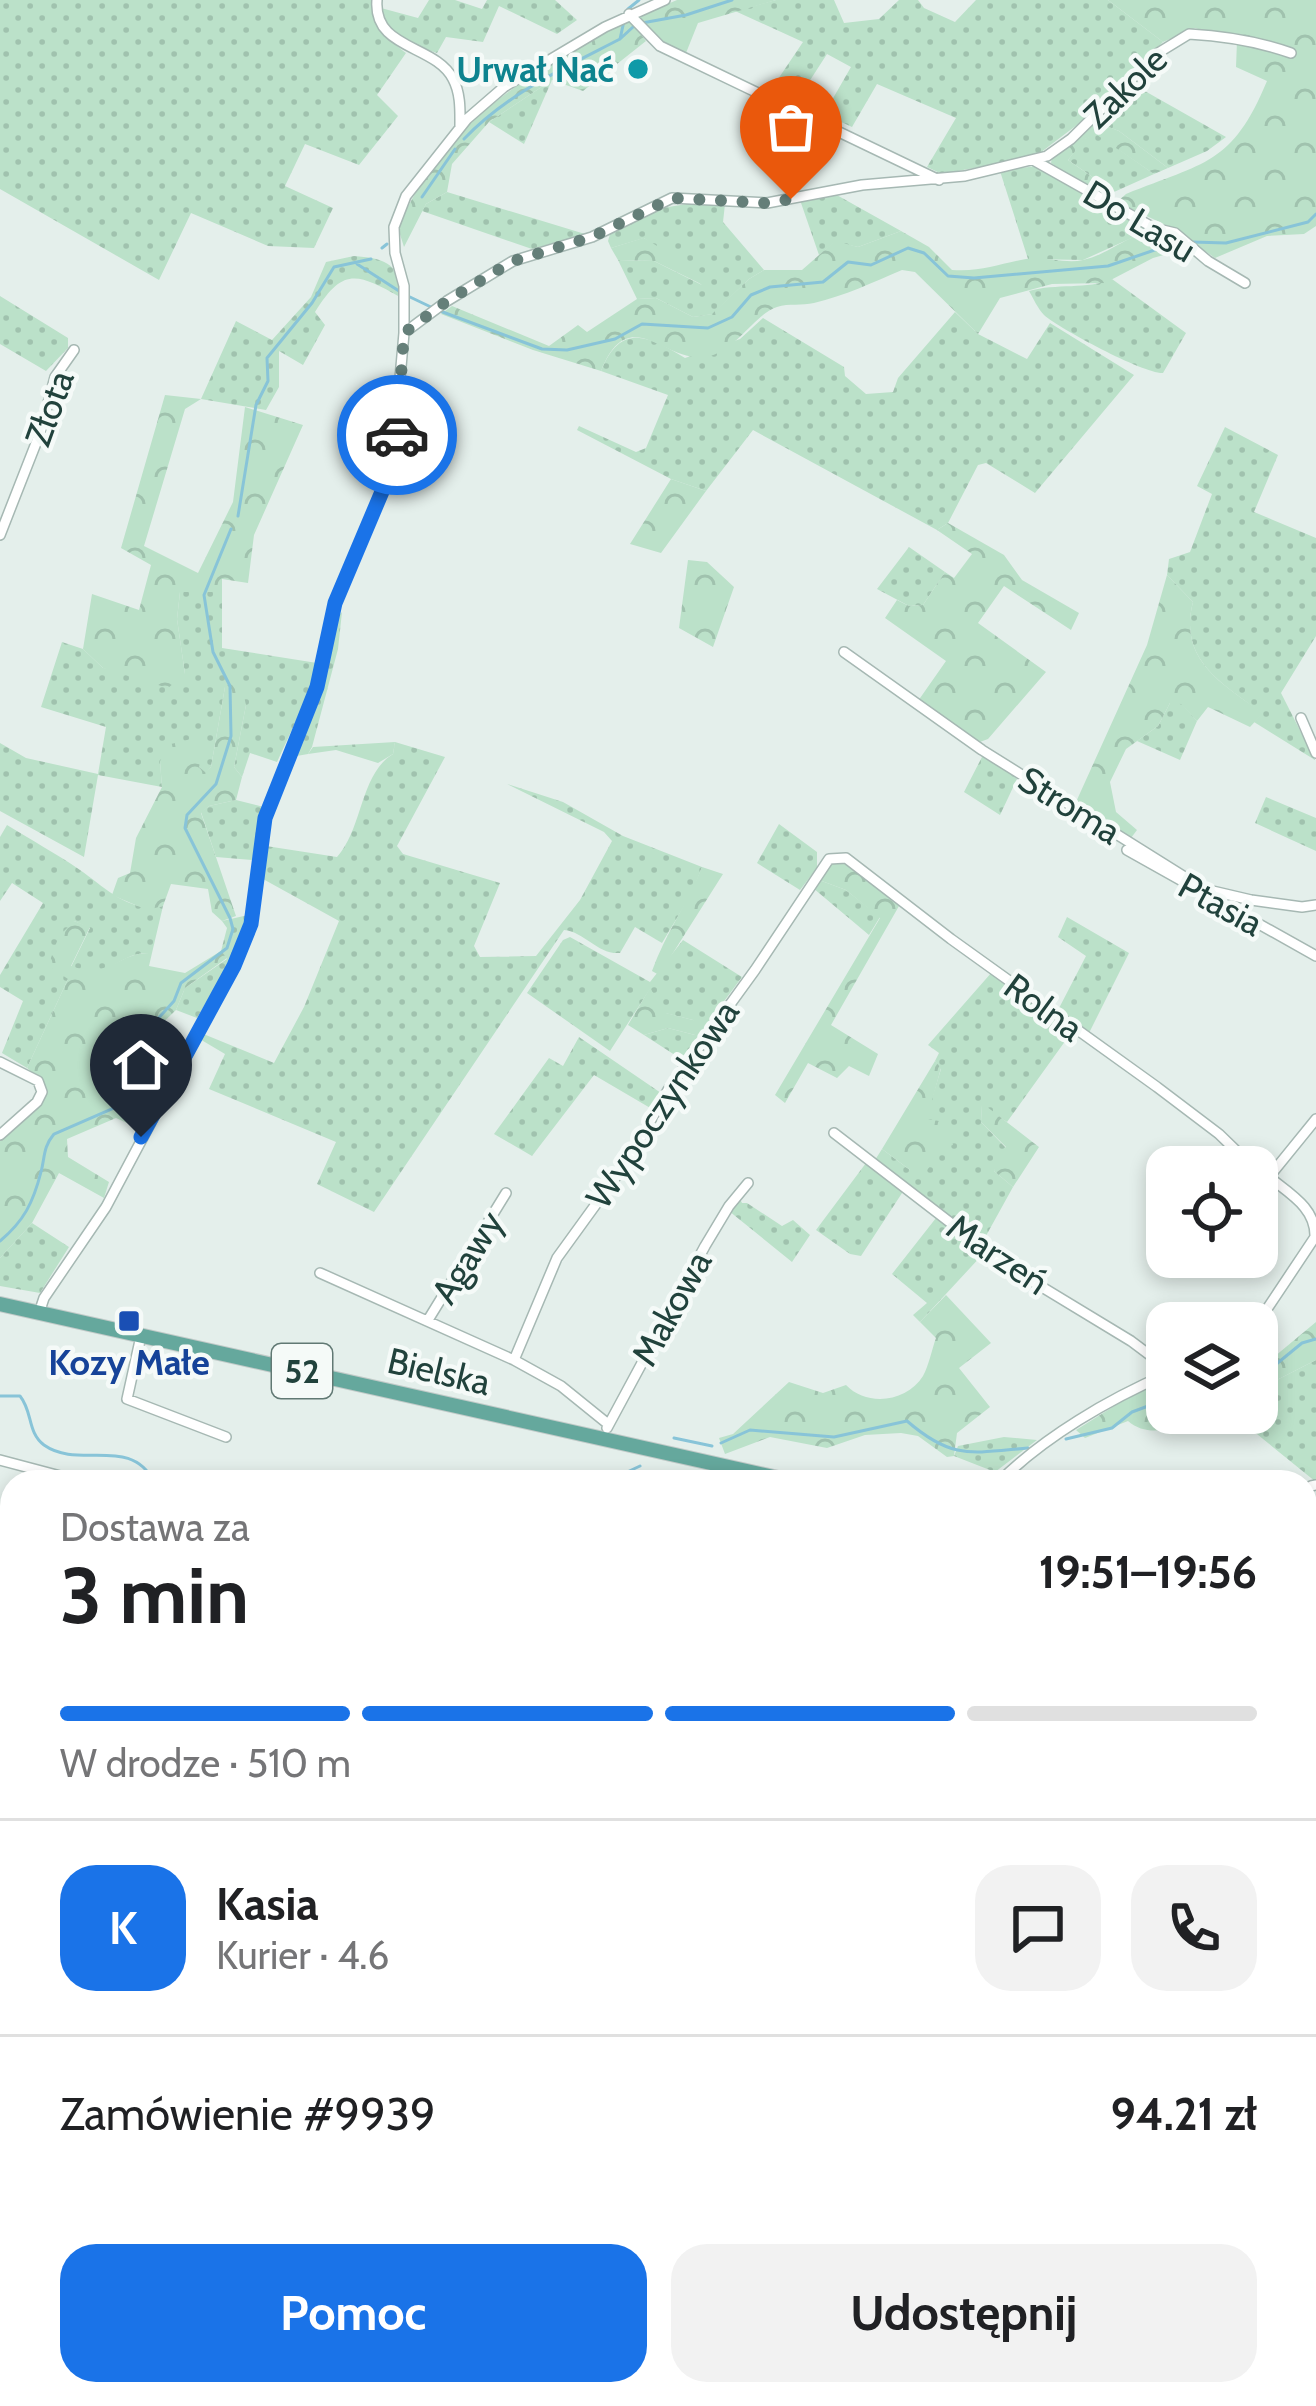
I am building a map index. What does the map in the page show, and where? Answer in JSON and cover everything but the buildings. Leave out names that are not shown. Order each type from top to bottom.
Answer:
[{"type":"main road","name":"Bielska","points":[[0,1304],[606,1431],[751,1470]]},
{"type":"street","points":[[377,0],[379,20],[388,33],[401,45],[442,65],[455,82],[460,127]]},
{"type":"street","points":[[39,1312],[106,1207],[234,966],[251,924],[265,818],[317,687],[335,603],[392,468],[404,333],[404,286],[394,227],[406,196],[460,127],[504,87],[629,14],[665,0]]},
{"type":"street","points":[[629,14],[661,46],[940,180]]},
{"type":"street","name":"Zakole","points":[[1035,161],[1071,139],[1158,53],[1189,34],[1246,38],[1292,53]]},
{"type":"street","points":[[404,333],[513,261],[592,237],[672,198],[766,203],[862,185],[940,180],[1035,161]]},
{"type":"street","name":"Do Lasu","points":[[1035,161],[1154,228],[1175,233],[1244,284]]},
{"type":"street","name":"Złota","points":[[0,535],[40,433],[55,377],[74,350]]},
{"type":"street","name":"Stroma","points":[[844,652],[982,750],[1204,889],[1268,902],[1316,904]]},
{"type":"street","points":[[1300,718],[1316,754]]},
{"type":"street","name":"Ptasia","points":[[1127,850],[1316,956]]},
{"type":"street","name":"Rolna","points":[[829,859],[846,858],[1232,1146]]},
{"type":"street","name":"Wypoczynkowa","points":[[514,1360],[557,1258],[829,859]]},
{"type":"street","points":[[0,1062],[38,1082],[42,1092],[0,1135]]},
{"type":"street","points":[[1278,1162],[1316,1119]]},
{"type":"street","name":"Marzeń","points":[[834,1133],[1004,1264],[1146,1356]]},
{"type":"street","name":"Makowa","points":[[606,1431],[705,1246],[748,1183]]},
{"type":"street","name":"Rolna","points":[[1272,1302],[1310,1248],[1316,1228],[1303,1204],[1278,1184]]},
{"type":"street","name":"Agawy","points":[[428,1320],[506,1193]]},
{"type":"street","points":[[320,1274],[514,1360],[560,1386],[606,1431]]},
{"type":"street","points":[[142,1336],[128,1400],[226,1437]]},
{"type":"street","points":[[1013,1470],[1042,1446],[1146,1382]]},
{"type":"street","points":[[0,1460],[38,1470]]},
{"type":"green space","points":[[0,0],[373,0],[378,25],[406,53],[377,95],[398,116],[359,165],[305,144],[285,186],[333,208],[314,248],[268,246],[191,213],[159,280],[0,189]]},
{"type":"green space","points":[[429,0],[455,0],[482,9],[487,0],[555,0],[577,20],[557,34],[499,6],[483,42],[446,37],[437,53],[402,38],[381,8],[418,18]]},
{"type":"green space","points":[[677,0],[776,0],[698,23],[686,53],[663,42],[637,17]]},
{"type":"green space","points":[[776,0],[834,0],[844,23],[879,19],[899,0],[918,0],[924,8],[955,22],[976,0],[1108,0],[1163,42],[1090,115],[1036,156],[942,174],[927,167],[956,118],[877,84],[852,127],[824,114],[851,67],[827,54],[796,102],[770,91],[803,42],[735,11]]},
{"type":"green space","points":[[1108,0],[1316,0],[1316,226],[1304,234],[1267,236],[1215,258],[1174,229],[1117,202],[1196,166],[1228,145],[1267,81],[1236,67],[1237,41],[1195,28],[1163,42]]},
{"type":"green space","points":[[629,19],[646,41],[583,91],[552,80],[489,122],[452,164],[447,192],[426,204],[404,247],[398,228],[417,190],[465,129],[525,80]]},
{"type":"green space","points":[[552,80],[524,144],[489,122]]},
{"type":"green space","points":[[1129,83],[1136,86],[1104,125],[1168,168],[1154,174],[1097,135],[1085,139],[1068,160],[1114,192],[1105,197],[1051,163],[1052,157]]},
{"type":"green space","points":[[1136,86],[1226,137],[1168,168],[1119,131],[1103,125]]},
{"type":"green space","points":[[1097,134],[1154,174],[1114,192],[1068,160],[1084,139]]},
{"type":"green space","points":[[1036,166],[1147,231],[1083,260],[1028,259],[1000,171]]},
{"type":"green space","points":[[447,192],[585,234],[532,249],[422,211]]},
{"type":"green space","points":[[835,194],[901,231],[858,247],[835,242],[819,255],[800,200]]},
{"type":"green space","points":[[725,204],[723,222],[764,270],[713,314],[693,317],[656,298],[637,299],[618,260],[654,261],[702,285],[644,238],[611,248],[608,241],[610,234],[662,208]]},
{"type":"green space","points":[[901,231],[929,247],[952,270],[1033,258],[1083,260],[1146,233],[1171,238],[1185,249],[1153,258],[1105,283],[1052,284],[1000,298],[978,334],[915,272],[902,270],[825,300],[777,307],[710,356],[694,357],[637,337],[624,340],[612,350],[601,371],[441,314],[452,306],[549,346],[578,325],[587,332],[637,299],[656,298],[693,317],[712,314],[764,270],[802,270],[835,241],[858,247]]},
{"type":"green space","points":[[643,238],[710,278],[703,285],[654,261],[618,260],[611,248]]},
{"type":"green space","points":[[354,256],[389,264],[398,277],[400,297],[362,279],[343,281],[315,312],[325,325],[303,365],[279,351],[279,387],[266,410],[201,399],[236,321],[272,340],[311,297],[326,262]]},
{"type":"green space","points":[[1112,279],[1186,333],[1163,373],[1121,359],[1067,330],[1044,315],[1029,291]]},
{"type":"green space","points":[[0,296],[68,338],[68,348],[46,371],[0,344]]},
{"type":"green space","points":[[955,312],[978,334],[1027,359],[1050,323],[1134,375],[1035,493],[986,463],[978,465],[948,523],[937,530],[753,430],[706,491],[671,479],[577,430],[579,426],[636,452],[646,448],[668,395],[601,371],[609,355],[627,339],[648,340],[685,358],[740,339],[763,318],[844,367],[845,376],[866,394],[893,392],[898,378]]},
{"type":"green space","points":[[165,395],[201,399],[185,409],[144,546],[198,573],[233,502],[245,407],[303,425],[254,535],[248,583],[222,579],[222,592],[180,592],[177,619],[185,674],[168,688],[103,668],[83,649],[92,594],[139,610],[151,565],[121,548]]},
{"type":"green space","points":[[1225,427],[1278,455],[1254,512],[1316,538],[1316,636],[1281,693],[1315,760],[1254,722],[1262,713],[1206,668],[1192,639],[1193,602],[1167,575],[1169,559],[1190,552],[1212,494],[1197,486]]},
{"type":"green space","points":[[671,479],[706,491],[661,553],[630,544]]},
{"type":"green space","points":[[948,523],[1004,555],[1022,580],[1079,613],[1071,630],[1004,586],[978,623],[1046,672],[988,739],[977,743],[918,701],[946,661],[885,618],[897,600],[909,606],[923,605],[945,572],[954,578],[972,554],[937,530]]},
{"type":"green space","points":[[909,547],[945,572],[923,605],[909,606],[877,589]]},
{"type":"green space","points":[[688,560],[707,562],[734,587],[713,647],[679,628]]},
{"type":"green space","points":[[1167,575],[1193,602],[1192,640],[1207,668],[1263,713],[1250,727],[1208,707],[1197,721],[1181,704],[1170,703],[1158,726],[1126,749],[1110,782],[1116,812],[1137,830],[1131,838],[1076,802],[1147,645]]},
{"type":"green space","points":[[180,592],[222,592],[222,648],[317,663],[313,684],[277,762],[250,753],[242,777],[234,767],[246,705],[225,687],[211,767],[205,773],[199,767],[160,761],[162,787],[98,775],[84,857],[0,811],[0,743],[26,758],[98,774],[106,727],[41,707],[62,642],[83,649],[103,668],[185,674],[177,619]]},
{"type":"green space","points":[[342,612],[338,649],[312,747],[308,754],[291,757],[335,620]]},
{"type":"green space","points":[[240,679],[246,705],[234,767],[242,777],[236,800],[209,806],[201,813],[236,916],[222,921],[212,912],[208,889],[171,884],[163,906],[147,910],[112,895],[118,878],[130,873],[136,838],[162,787],[160,761],[171,744],[195,738],[203,750],[199,767],[205,772],[211,767],[225,687]]},
{"type":"green space","points":[[1170,703],[1181,703],[1197,721],[1180,760],[1137,741],[1158,726]]},
{"type":"green space","points":[[395,742],[445,757],[397,846],[403,854],[500,883],[474,946],[480,957],[536,956],[580,900],[612,841],[604,832],[507,784],[563,802],[623,836],[702,867],[662,943],[635,927],[620,953],[612,953],[564,930],[374,1212],[317,1184],[336,1142],[209,1089],[225,1054],[198,1038],[201,1033],[274,1063],[304,1007],[339,921],[263,879],[266,846],[337,857],[374,774],[393,754]]},
{"type":"green space","points":[[395,742],[393,754],[378,763],[336,750],[308,754],[313,747]]},
{"type":"green space","points":[[982,757],[989,757],[1017,779],[1000,815],[964,792]]},
{"type":"green space","points":[[1266,797],[1316,818],[1316,851],[1255,823]]},
{"type":"green space","points":[[236,800],[264,807],[252,860],[216,857],[201,812]]},
{"type":"green space","points":[[779,824],[817,852],[817,868],[800,890],[757,863]]},
{"type":"green space","points":[[7,825],[118,897],[139,906],[163,906],[152,953],[130,956],[97,970],[71,967],[90,928],[74,921],[68,979],[27,1068],[2,1053],[23,1001],[0,987],[0,975],[43,903],[12,883],[0,901],[0,837]]},
{"type":"green space","points":[[833,863],[846,863],[899,906],[831,1025],[878,1054],[869,1076],[849,1066],[837,1078],[808,1063],[785,1103],[775,1095],[880,918],[846,890],[819,880]]},
{"type":"green space","points":[[702,867],[723,874],[659,975],[652,971],[657,957]]},
{"type":"green space","points":[[819,880],[846,890],[880,917],[869,935],[813,888]]},
{"type":"green space","points":[[248,915],[229,963],[197,1018],[176,1010],[185,988],[227,959],[221,951],[227,928],[222,921]]},
{"type":"green space","points":[[1067,917],[1129,953],[1088,1035],[1057,1012],[1086,956],[1058,937]]},
{"type":"green space","points":[[74,921],[90,927],[71,966],[96,970],[152,953],[149,966],[185,973],[221,951],[227,958],[185,988],[176,1010],[149,1036],[138,1069],[148,1086],[160,1093],[140,1129],[116,1118],[67,1139],[68,1157],[109,1182],[104,1198],[59,1173],[32,1223],[0,1258],[0,1140],[42,1102],[41,1080],[27,1068],[68,979],[48,966],[59,936]]},
{"type":"green space","points":[[570,937],[650,982],[683,940],[742,977],[681,1059],[644,1035],[668,1028],[695,1035],[693,1020],[665,1013],[650,989],[610,1051],[527,993],[563,940]]},
{"type":"green space","points":[[992,972],[1071,1033],[1007,1122],[982,1105],[981,1122],[1006,1148],[994,1171],[1013,1187],[982,1243],[875,1160],[882,1149],[910,1170],[941,1069],[935,1061],[939,1053],[928,1045]]},
{"type":"green space","points":[[650,988],[666,1013],[693,1020],[699,1027],[695,1035],[668,1028],[644,1035],[628,1025]]},
{"type":"green space","points":[[579,1037],[661,1093],[652,1109],[594,1075],[532,1156],[494,1134],[549,1058],[563,1066]]},
{"type":"green space","points":[[935,1061],[941,1068],[927,1119],[945,1122],[953,1145],[943,1148],[925,1173],[910,1170],[882,1149]]},
{"type":"green space","points":[[982,1103],[1039,1147],[1013,1187],[994,1171],[998,1154],[1006,1147],[981,1122]]},
{"type":"green space","points":[[866,1163],[904,1190],[861,1256],[850,1254],[816,1230]]},
{"type":"green space","points":[[739,1197],[782,1226],[793,1220],[810,1235],[792,1262],[729,1211]]},
{"type":"green space","points":[[936,1218],[983,1254],[920,1322],[913,1315],[927,1303],[892,1274]]},
{"type":"green space","points":[[32,1223],[69,1247],[40,1293],[0,1286],[0,1258]]},
{"type":"green space","points":[[946,1295],[991,1343],[959,1368],[990,1407],[957,1433],[954,1456],[947,1457],[918,1436],[901,1433],[865,1435],[827,1448],[770,1437],[725,1454],[719,1438],[733,1434],[789,1382],[823,1393],[846,1385],[875,1399],[897,1396],[916,1385],[936,1338],[920,1322]]},
{"type":"green space","points":[[1316,1322],[1316,1360],[1278,1379],[1278,1354]]},
{"type":"green space","points":[[1316,1360],[1316,1470],[1301,1470],[1257,1434],[1278,1434],[1278,1379]]},
{"type":"green space","points":[[1146,1388],[1146,1429],[1128,1421],[1085,1438],[1076,1430]]},
{"type":"green space","points":[[1004,1437],[1037,1440],[998,1470],[954,1456],[958,1446]]},
{"type":"waterway","points":[[628,9],[639,0]]},
{"type":"waterway","points":[[642,23],[732,0]]},
{"type":"waterway","points":[[620,39],[624,21]]},
{"type":"waterway","points":[[464,139],[518,95],[620,39],[633,27]]},
{"type":"waterway","points":[[422,197],[455,149]]},
{"type":"waterway","points":[[1192,242],[1226,243],[1308,222],[1316,214]]},
{"type":"waterway","points":[[440,311],[542,349],[567,350],[615,339],[642,324],[708,328],[732,317],[751,295],[770,287],[823,282],[848,262],[871,265],[908,248],[924,253],[948,276],[974,278],[1108,266],[1175,243]]},
{"type":"waterway","points":[[382,248],[387,244]]},
{"type":"waterway","points":[[238,516],[256,405],[268,381],[267,358],[312,303],[334,267],[371,259]]},
{"type":"waterway","points":[[357,264],[399,291]]},
{"type":"waterway","points":[[410,297],[433,308]]},
{"type":"waterway","points":[[0,1241],[31,1202],[54,1134],[132,1100],[136,1090],[130,1076],[145,1033],[174,1001],[181,983],[227,948],[233,929],[230,918],[185,828],[187,815],[216,784],[231,736],[230,686],[213,652],[204,595],[231,529]]},
{"type":"waterway","points":[[1278,1363],[1302,1343],[1316,1339]]},
{"type":"waterway","points":[[0,1396],[20,1396],[44,1445],[73,1455],[118,1456],[145,1470]]},
{"type":"waterway","points":[[1066,1439],[1112,1428],[1146,1407]]},
{"type":"waterway","points":[[721,1443],[750,1430],[834,1437],[907,1421],[937,1442],[963,1451],[1028,1448]]},
{"type":"waterway","points":[[674,1438],[712,1446]]},
{"type":"waterway","points":[[632,1470],[640,1466]]},
{"type":"way so far","points":[[397,435],[404,333],[481,279],[532,253],[592,237],[672,198],[750,203],[791,199]]},
{"type":"place","name":"Urwał Nać","points":[[638,69]]},
{"type":"place","name":"Kozy Małe","points":[[129,1321]]},
{"type":"route","points":[[141,1137],[234,966],[251,924],[265,818],[317,687],[335,603],[392,468],[397,435]]}]
